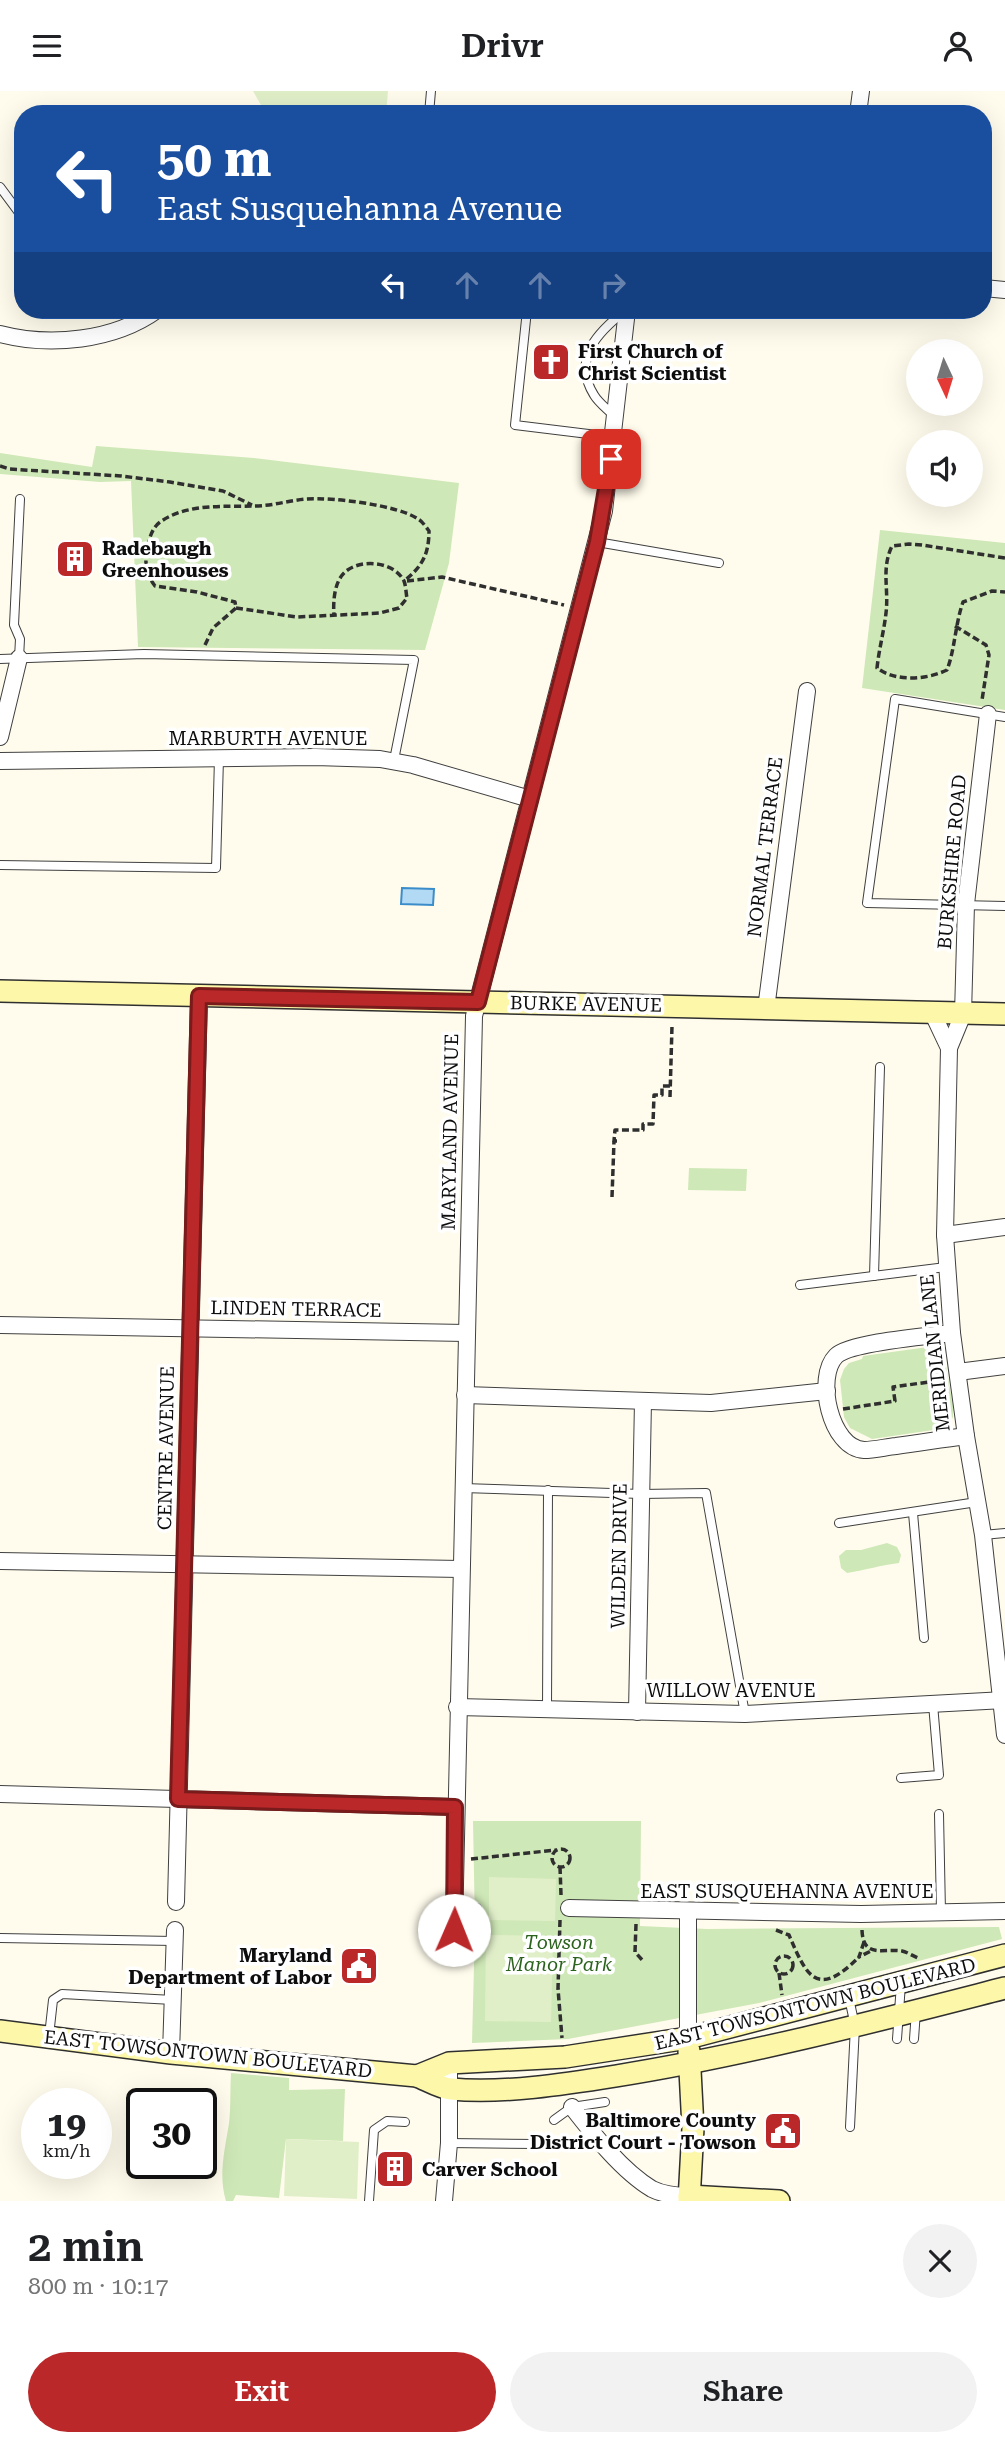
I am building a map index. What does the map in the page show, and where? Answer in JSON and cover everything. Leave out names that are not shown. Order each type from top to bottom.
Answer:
[{"type":"main road","name":"BURKE AVENUE","points":[[0,991],[1005,1014]]},
{"type":"main road","name":"EAST TOWSONTOWN BOULEVARD","points":[[417,2075],[449,2063],[565,2057],[688,2038],[1005,1955]]},
{"type":"main road","name":"EAST TOWSONTOWN BOULEVARD","points":[[0,2031],[171,2053],[417,2075],[449,2089],[502,2089],[568,2084],[689,2064],[1005,1988]]},
{"type":"main road","points":[[688,2038],[692,2129],[689,2199],[779,2201]]},
{"type":"street","points":[[0,334],[32,340],[84,337],[128,326],[141,319]]},
{"type":"street","name":"MARYLAND AVENUE","points":[[454,1930],[474,1016],[597,542],[607,490],[626,319]]},
{"type":"street","points":[[0,737],[19,658]]},
{"type":"street","name":"NORMAL TERRACE","points":[[765,1009],[807,691]]},
{"type":"street","name":"BURKSHIRE ROAD","points":[[963,1014],[966,904],[988,714]]},
{"type":"street","name":"MARBURTH AVENUE","points":[[0,761],[315,757],[394,760],[530,800]]},
{"type":"street","name":"CENTRE AVENUE","points":[[176,1902],[199,996]]},
{"type":"street","name":"MERIDIAN LANE","points":[[932,1012],[948,1048]]},
{"type":"street","name":"MERIDIAN LANE","points":[[963,1014],[948,1048],[946,1267],[952,1333],[983,1535],[1004,1700],[1005,1735]]},
{"type":"street","points":[[945,1235],[1005,1227]]},
{"type":"street","name":"LINDEN TERRACE","points":[[0,1325],[466,1333]]},
{"type":"street","points":[[952,1333],[862,1345],[837,1355],[827,1371],[827,1391],[832,1423],[844,1440],[861,1450],[966,1436]]},
{"type":"street","points":[[958,1372],[1005,1366]]},
{"type":"street","points":[[465,1395],[711,1403],[827,1391]]},
{"type":"street","name":"WILDEN DRIVE","points":[[637,1712],[643,1401]]},
{"type":"street","points":[[0,1561],[461,1569]]},
{"type":"street","name":"WILLOW AVENUE","points":[[457,1707],[746,1714],[1004,1700]]},
{"type":"street","points":[[0,1794],[455,1807]]},
{"type":"street","name":"EAST SUSQUEHANNA AVENUE","points":[[564,1915],[1005,1911]]},
{"type":"street","points":[[688,1912],[688,2038]]},
{"type":"street","points":[[171,2053],[175,1936]]},
{"type":"street","points":[[443,2201],[449,2143],[449,2063]]},
{"type":"street","points":[[572,2107],[594,2135],[636,2177],[654,2190],[689,2199]]},
{"type":"lane","points":[[0,187],[14,206]]},
{"type":"lane","points":[[526,319],[515,425],[613,437]]},
{"type":"lane","points":[[615,417],[594,396],[586,370],[590,347],[598,334],[616,319]]},
{"type":"lane","points":[[19,658],[20,639],[14,625],[20,499]]},
{"type":"lane","points":[[597,542],[719,563]]},
{"type":"lane","points":[[0,659],[144,654],[414,660],[394,760]]},
{"type":"lane","points":[[1005,717],[895,699],[867,903],[1005,906]]},
{"type":"lane","points":[[0,865],[216,868],[219,758]]},
{"type":"lane","points":[[874,1276],[880,1067]]},
{"type":"lane","points":[[800,1285],[946,1267]]},
{"type":"lane","points":[[463,1488],[641,1494],[706,1493],[746,1714]]},
{"type":"lane","points":[[547,1710],[548,1490]]},
{"type":"lane","points":[[839,1523],[977,1502]]},
{"type":"lane","points":[[914,1513],[923,1638]]},
{"type":"lane","points":[[983,1535],[1005,1533]]},
{"type":"lane","points":[[901,1778],[939,1775],[933,1704]]},
{"type":"lane","points":[[939,1814],[941,1913]]},
{"type":"lane","points":[[454,1908],[477,1908]]},
{"type":"lane","points":[[0,1938],[175,1936]]},
{"type":"lane","points":[[901,1984],[914,2039]]},
{"type":"lane","points":[[49,2037],[53,2000],[62,1994],[173,2000]]},
{"type":"lane","points":[[849,1998],[855,2026],[850,2127]]},
{"type":"lane","points":[[897,2039],[907,2013]]},
{"type":"lane","points":[[554,2120],[572,2107],[605,2102]]},
{"type":"lane","points":[[369,2201],[374,2130],[387,2121],[405,2122]]},
{"type":"lane","points":[[449,2143],[537,2144]]},
{"type":"path","points":[[0,465],[9,469],[121,476],[223,491],[255,506]]},
{"type":"path","points":[[236,608],[235,601],[227,598],[155,586],[150,579],[145,558],[149,536],[159,523],[180,512],[220,505],[281,505],[307,499],[335,500],[396,510],[418,519],[429,531],[429,545],[424,561],[416,572],[404,581]]},
{"type":"path","points":[[1005,558],[922,545],[892,546],[885,570],[887,611],[877,668],[885,674],[906,677],[923,677],[947,670],[955,626],[963,602],[992,591],[1005,592]]},
{"type":"path","points":[[199,656],[213,628],[236,608],[297,617],[334,616],[380,613],[399,608],[407,598],[404,581],[391,569],[377,564],[360,564],[344,572],[333,602],[334,616]]},
{"type":"path","points":[[404,581],[442,577],[579,610]]},
{"type":"path","points":[[955,626],[986,645],[989,655],[981,703],[988,714]]},
{"type":"path","points":[[670,1097],[672,1021]]},
{"type":"path","points":[[612,1197],[615,1130],[643,1130],[643,1124],[653,1124],[654,1095],[662,1095],[662,1086],[670,1086]]},
{"type":"path","points":[[830,1411],[895,1401],[893,1387],[943,1380]]},
{"type":"path","points":[[455,1861],[562,1849],[569,1853],[570,1861],[565,1867],[558,1867],[552,1862],[556,1850]]},
{"type":"path","points":[[859,1957],[864,1943],[861,1914]]},
{"type":"path","points":[[562,2042],[558,1989],[564,1915]]},
{"type":"path","points":[[636,1924],[635,1952],[644,1962]]},
{"type":"path","points":[[766,1930],[789,1935],[798,1958],[809,1975],[825,1979],[841,1975],[859,1957],[872,1950]]},
{"type":"path","points":[[864,1943],[872,1950],[887,1953],[900,1951],[917,1957],[925,1964]]},
{"type":"path","points":[[783,2002],[779,1973],[775,1965],[779,1958],[788,1957],[793,1965]]},
{"type":"path","points":[[779,1973],[787,1974],[792,1971],[798,1958]]},
{"type":"green space","points":[[253,91],[388,91],[387,105],[261,105]]},
{"type":"green space","points":[[96,446],[254,458],[459,483],[449,563],[425,650],[138,647],[131,481],[100,482],[0,474],[0,453],[92,467]]},
{"type":"green space","points":[[880,530],[1005,543],[1005,710],[862,688]]},
{"type":"green space","points":[[689,1168],[747,1169],[746,1191],[688,1190]]},
{"type":"green space","points":[[935,1346],[944,1355],[953,1406],[953,1417],[947,1428],[872,1439],[850,1428],[844,1417],[840,1380],[849,1363],[862,1359],[863,1356]]},
{"type":"green space","points":[[887,1543],[897,1547],[901,1555],[899,1563],[847,1573],[841,1568],[839,1556],[846,1550],[861,1550]]},
{"type":"green space","name":"Towson Manor Park","points":[[473,1821],[641,1821],[640,1926],[707,1929],[999,1927],[1002,1939],[759,2003],[568,2039],[472,2043],[475,1927]]},
{"type":"green space","points":[[489,1877],[556,1879],[555,1921],[489,1920]]},
{"type":"green space","points":[[486,1935],[553,1936],[551,2022],[485,2021]]},
{"type":"green space","points":[[231,2073],[289,2078],[289,2090],[345,2089],[343,2141],[286,2139],[279,2198],[236,2195],[233,2201],[226,2201],[222,2172],[230,2117]]},
{"type":"green space","points":[[286,2139],[359,2142],[357,2199],[284,2196]]},
{"type":"water","points":[[402,888],[434,889],[433,905],[401,904]]},
{"type":"place","name":"First Church of Christ Scientist","points":[[551,362]]},
{"type":"place","name":"Radebaugh Greenhouses","points":[[75,559]]},
{"type":"place","name":"Maryland Department of Labor","points":[[359,1966]]},
{"type":"place","name":"Baltimore County District Court - Towson","points":[[783,2131]]},
{"type":"place","name":"Carver School","points":[[395,2169]]},
{"type":"route","points":[[454,1930],[455,1807],[178,1799],[199,996],[478,1002],[597,542],[611,459]]}]
